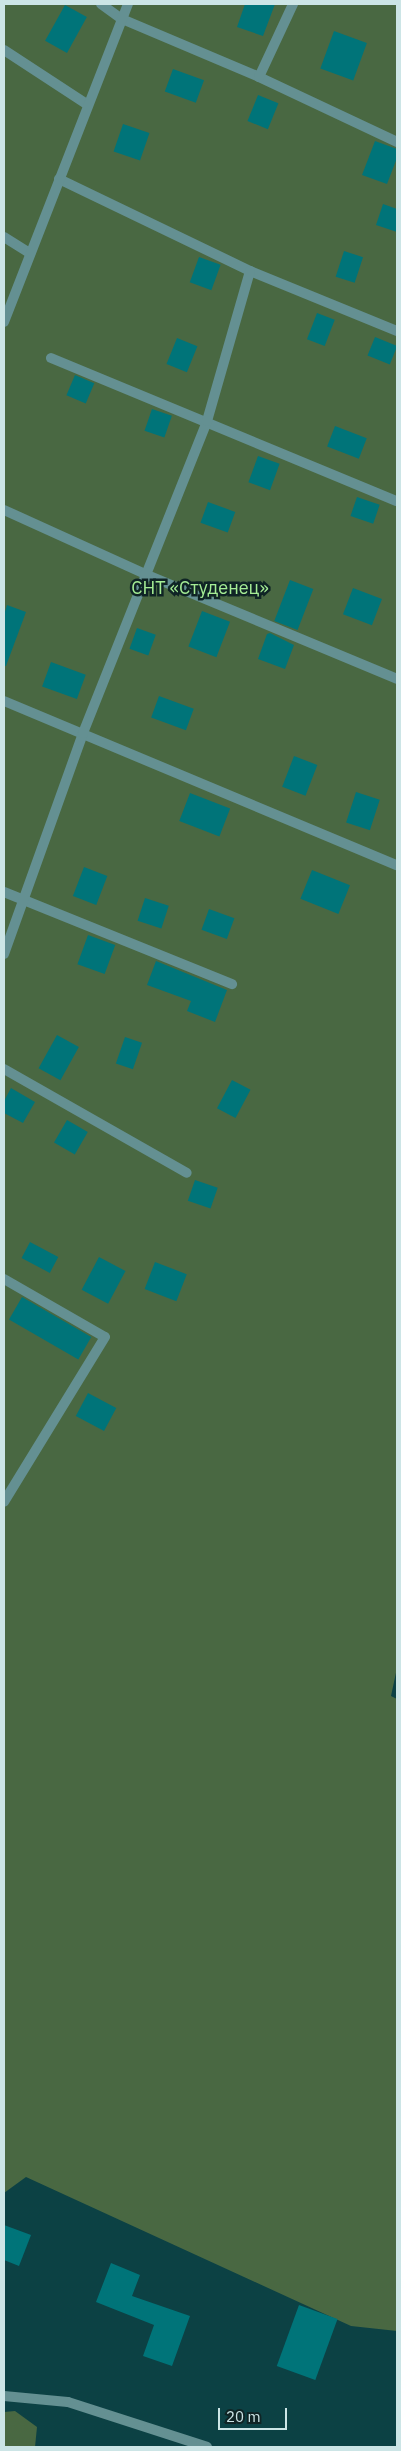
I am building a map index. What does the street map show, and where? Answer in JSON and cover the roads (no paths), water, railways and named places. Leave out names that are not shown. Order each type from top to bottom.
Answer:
[{"type":"street","points":[[101,4],[122,19],[259,77],[397,142]]},
{"type":"street","points":[[4,322],[128,4]]},
{"type":"street","points":[[259,77],[293,4]]},
{"type":"street","points":[[4,50],[88,105]]},
{"type":"street","points":[[59,179],[250,271],[397,331]]},
{"type":"street","points":[[4,236],[30,253]]},
{"type":"street","points":[[4,954],[22,899],[83,733],[207,421],[250,271]]},
{"type":"street","points":[[52,358],[397,501]]},
{"type":"street","points":[[4,510],[145,574],[397,679]]},
{"type":"street","points":[[4,701],[397,865]]},
{"type":"street","points":[[4,892],[232,984]]},
{"type":"street","points":[[4,1069],[187,1173]]},
{"type":"street","points":[[4,1279],[105,1337],[4,1502]]},
{"type":"street","points":[[4,2396],[68,2402],[207,2447]]},
{"type":"park label","name":"СНТ «Студенец»","points":[[200,588]]}]
